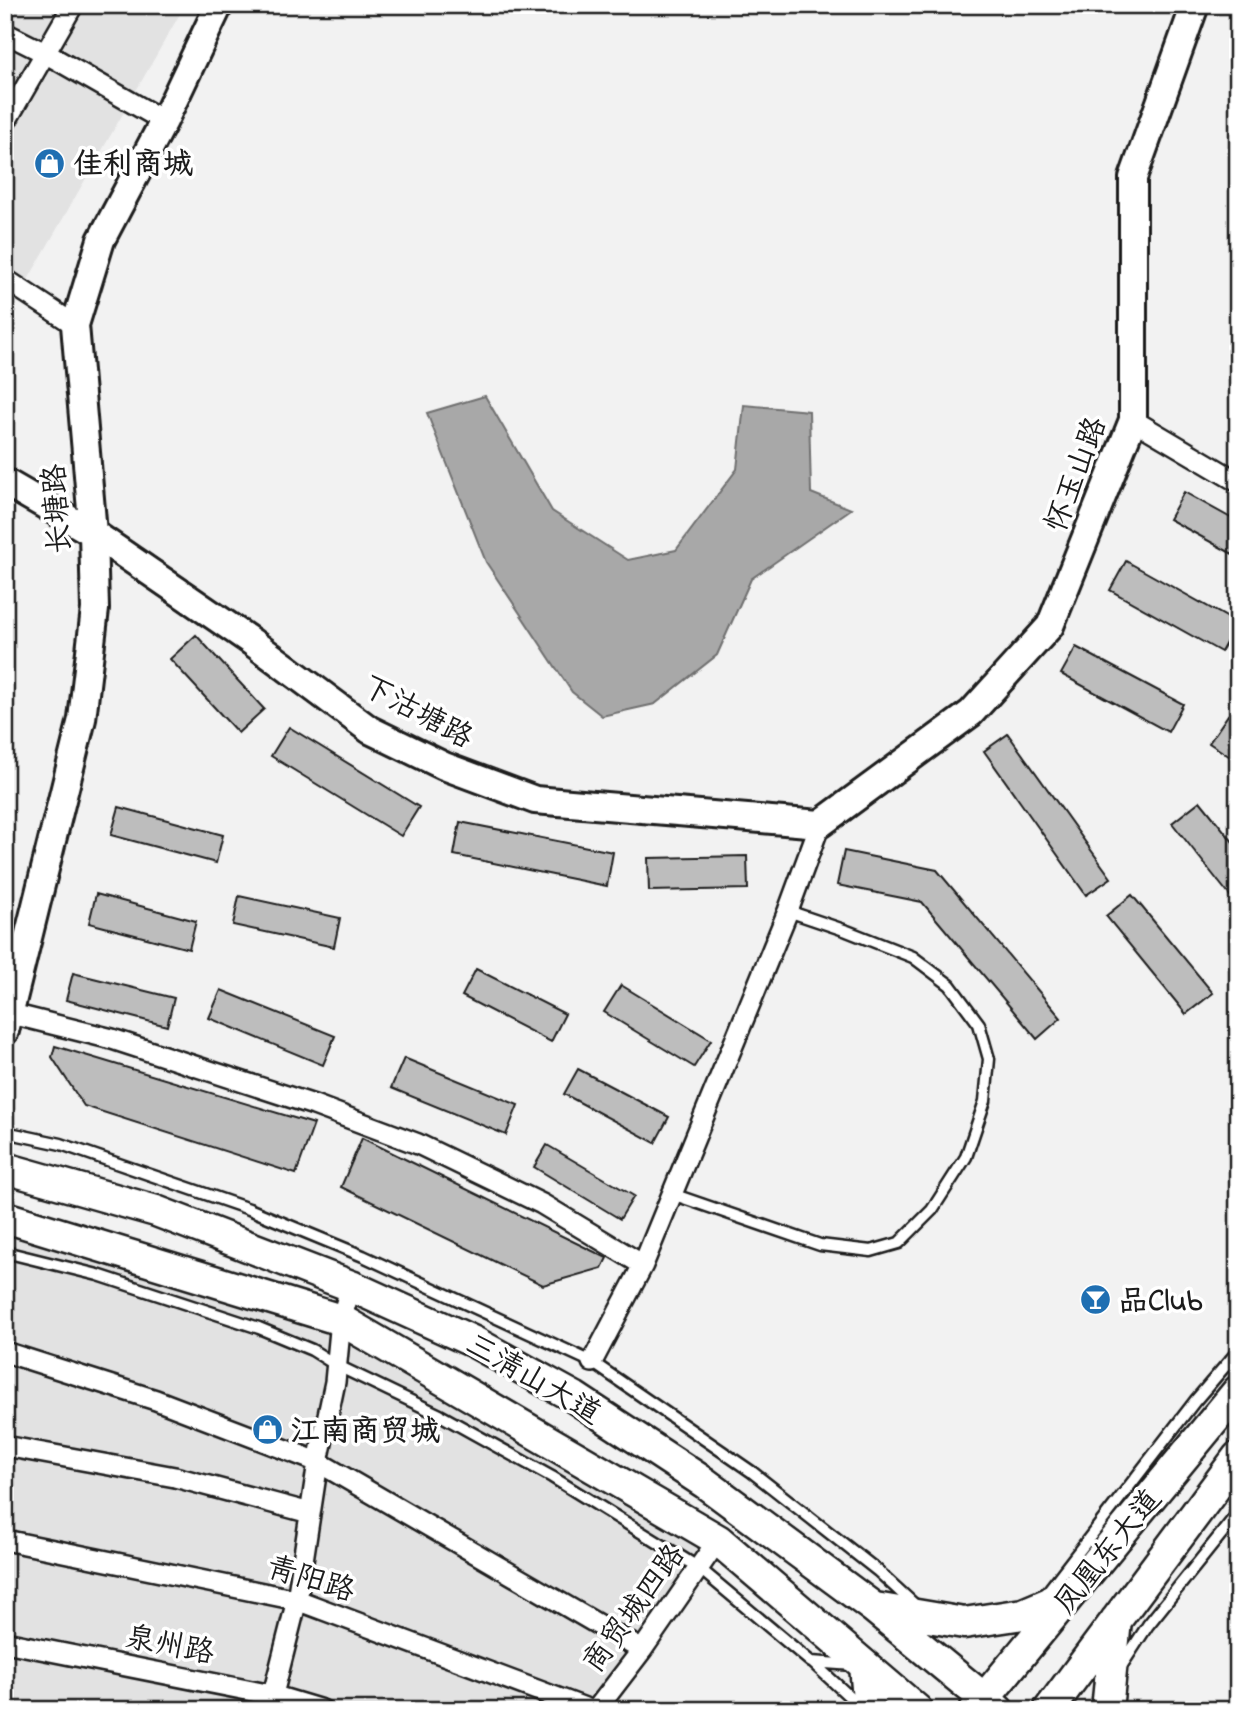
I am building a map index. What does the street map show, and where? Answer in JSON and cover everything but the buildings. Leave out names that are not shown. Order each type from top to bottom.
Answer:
[{"type":"main road","name":"三清山大道","points":[[5,1168],[156,1212],[351,1286],[474,1342],[574,1397],[705,1483],[874,1608],[986,1706]]},
{"type":"main road","name":"三清山大道","points":[[5,1217],[341,1320],[718,1540],[918,1710]]},
{"type":"main road","name":"凤凰东大道","points":[[986,1706],[1071,1594],[1238,1391]]},
{"type":"main road","name":"凤凰东大道","points":[[1049,1710],[1238,1457]]},
{"type":"main road","points":[[874,1608],[964,1623],[1023,1614],[1071,1594]]},
{"type":"main road","points":[[1108,1698],[1116,1620]]},
{"type":"main road","points":[[865,1666],[867,1710]]},
{"type":"street","points":[[5,123],[73,5]]},
{"type":"street","name":"长塘路","points":[[7,1022],[82,719],[95,609],[93,533],[75,325],[101,240],[164,121],[219,5]]},
{"type":"street","name":"怀玉山路","points":[[820,824],[971,713],[1050,626],[1133,420],[1133,178],[1195,5]]},
{"type":"street","points":[[5,33],[164,121]]},
{"type":"street","points":[[5,279],[75,325]]},
{"type":"street","points":[[1133,420],[1238,482]]},
{"type":"street","name":"下沽塘路","points":[[5,482],[93,533],[252,642],[370,730],[444,766],[534,800],[820,824]]},
{"type":"street","points":[[593,1362],[643,1265],[788,911],[820,824]]},
{"type":"street","points":[[7,1022],[112,1039],[314,1105],[418,1144],[542,1204],[643,1265]]},
{"type":"street","points":[[271,1702],[297,1601],[318,1462],[337,1364],[341,1320],[351,1286]]},
{"type":"street","points":[[5,1352],[156,1400],[318,1462],[642,1650]]},
{"type":"street","points":[[5,1446],[175,1477],[310,1513]]},
{"type":"street","name":"青阳路","points":[[5,1540],[297,1601],[590,1710]]},
{"type":"street","name":"商贸城四路","points":[[596,1710],[642,1650],[718,1540]]},
{"type":"street","name":"泉州路","points":[[5,1642],[271,1702],[322,1710]]},
{"type":"lane","points":[[672,1194],[820,1245],[871,1251],[900,1243],[932,1210],[966,1157],[985,1101],[989,1059],[979,1024],[950,985],[913,957],[788,911]]},
{"type":"lane","points":[[5,1132],[61,1144],[249,1209],[363,1256],[593,1362],[752,1472],[878,1571],[928,1617]]},
{"type":"lane","points":[[5,1252],[98,1275],[259,1328],[312,1350],[440,1415],[541,1470],[699,1568],[867,1710]]},
{"type":"lane","points":[[1034,1609],[1195,1401],[1238,1351]]},
{"type":"lane","points":[[1108,1698],[1147,1625],[1238,1513]]},
{"type":"lane","points":[[811,1662],[865,1666]]},
{"type":"shaded area","name":"佳利商城","points":[[5,5],[185,5],[5,320]]},
{"type":"shaded area","points":[[485,396],[552,511],[628,560],[676,550],[737,469],[744,405],[809,411],[811,493],[851,509],[751,579],[717,655],[655,704],[602,716],[572,692],[486,562],[427,413]]},
{"type":"shaded area","name":"江南商贸城","points":[[5,1217],[341,1320],[718,1540],[590,1710],[5,1710]]},
{"type":"place","name":"佳利商城","points":[[50,163]]},
{"type":"place","name":"品Club","points":[[1095,1300]]},
{"type":"place","name":"江南商贸城","points":[[267,1430]]}]
